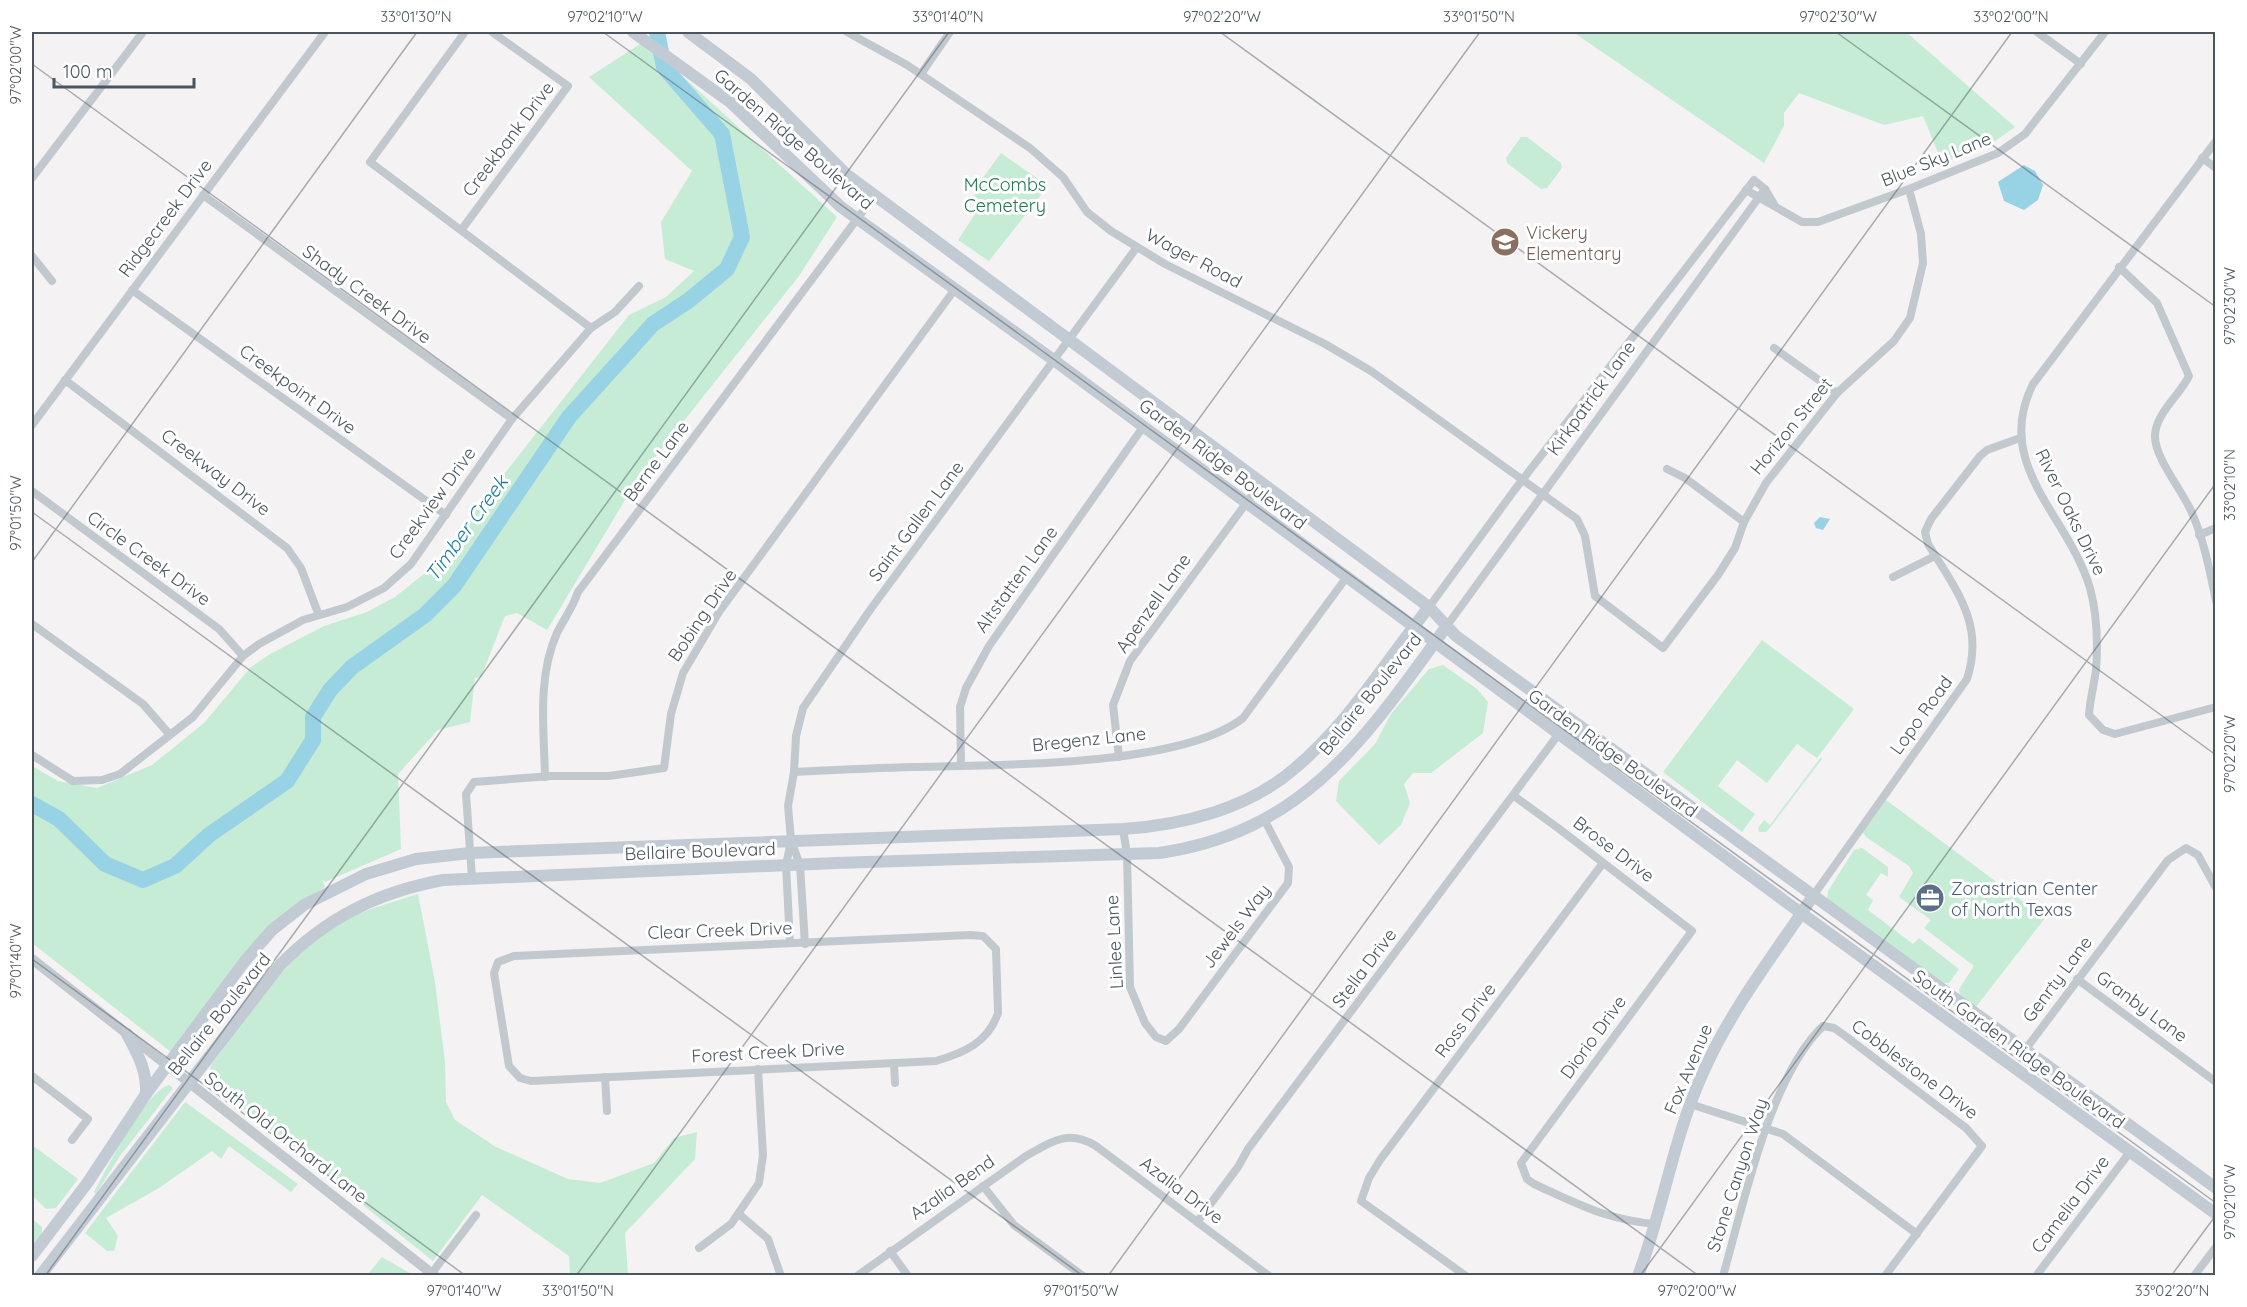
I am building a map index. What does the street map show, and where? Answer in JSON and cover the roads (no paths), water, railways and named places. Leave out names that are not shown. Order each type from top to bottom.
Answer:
[{"type":"main road","name":"Garden Ridge Boulevard","points":[[633,32],[730,102],[824,193],[857,219],[1055,362],[1801,913]]},
{"type":"main road","name":"Garden Ridge Boulevard","points":[[688,32],[751,79],[816,146],[874,195],[1429,607],[1446,627],[1813,896]]},
{"type":"main road","name":"Bellaire Boulevard","points":[[32,1256],[56,1226],[146,1094],[261,942],[304,905],[366,874],[404,862],[470,853],[1124,829],[1162,826],[1192,820],[1251,796],[1283,778],[1323,742],[1429,607]]},
{"type":"main road","name":"Bellaire Boulevard","points":[[40,1275],[280,965],[318,930],[359,905],[409,887],[443,880],[786,865],[1159,853],[1207,845],[1265,821],[1310,791],[1353,749],[1446,627]]},
{"type":"main road","points":[[1558,735],[1567,730],[1573,732],[1633,764]]},
{"type":"main road","name":"Fox Avenue","points":[[1638,1275],[1656,1224],[1690,1104],[1722,1033],[1813,896]]},
{"type":"main road","name":"South Garden Ridge Boulevard","points":[[1813,896],[2216,1188]]},
{"type":"main road","name":"South Garden Ridge Boulevard","points":[[1801,913],[2216,1214]]},
{"type":"main road","points":[[127,1034],[143,1063],[147,1076],[146,1094]]},
{"type":"main road","points":[[56,1226],[69,1237]]},
{"type":"street","points":[[32,178],[143,32]]},
{"type":"street","name":"Ridgecreek Drive","points":[[32,425],[326,32]]},
{"type":"street","points":[[465,32],[370,162],[591,328]]},
{"type":"street","name":"Creekbank Drive","points":[[462,229],[568,86],[492,32]]},
{"type":"street","name":"Wager Road","points":[[847,32],[921,74],[1030,148],[1063,177],[1088,212],[1137,247],[1165,264],[1325,344],[1371,371],[1577,519],[1585,536],[1595,596],[1663,648]]},
{"type":"street","points":[[921,74],[950,32]]},
{"type":"street","points":[[2037,32],[2080,64]]},
{"type":"street","name":"Blue Sky Lane","points":[[1746,190],[1758,199],[1774,204],[1802,222],[1818,222],[1909,189],[2012,145],[2040,117],[2105,32]]},
{"type":"street","name":"River Oaks Drive","points":[[2216,141],[2033,384],[2024,405],[2020,438],[2030,472],[2081,563],[2090,588],[2095,611],[2096,649],[2089,715],[2098,726],[2115,734],[2216,707]]},
{"type":"street","points":[[2202,158],[2216,168]]},
{"type":"street","name":"Blue Sky Lane","points":[[1754,180],[1765,189],[1774,204]]},
{"type":"street","name":"Kirkpatrick Lane","points":[[1429,607],[1523,480],[1754,180]]},
{"type":"street","name":"Kirkpatrick Lane","points":[[1446,627],[1765,189]]},
{"type":"street","name":"Horizon Street","points":[[1663,648],[1718,575],[1735,548],[1744,522],[1766,483],[1837,393],[1894,341],[1915,306],[1923,263],[1922,234],[1909,189]]},
{"type":"street","name":"Shady Creek Drive","points":[[203,195],[512,419]]},
{"type":"street","name":"Berne Lane","points":[[546,777],[543,713],[548,666],[557,634],[571,611],[578,592],[874,195]]},
{"type":"street","name":"Saint Gallen Lane","points":[[791,840],[788,806],[794,772],[796,736],[803,708],[870,610],[1055,362],[1137,247]]},
{"type":"street","points":[[32,256],[52,281]]},
{"type":"street","points":[[2119,267],[2157,303],[2189,376],[2158,423],[2155,435],[2160,457],[2193,514],[2216,601]]},
{"type":"street","name":"Creekview Drive","points":[[32,755],[73,781],[102,780],[120,774],[193,717],[243,656],[318,613],[347,607],[384,588],[411,564],[512,419],[591,328],[615,312],[639,286]]},
{"type":"street","name":"Bobing Drive","points":[[472,879],[466,794],[470,785],[479,780],[609,776],[664,768],[678,684],[719,612],[955,289]]},
{"type":"street","name":"Creekpoint Drive","points":[[132,290],[446,515]]},
{"type":"street","points":[[1774,348],[1837,393]]},
{"type":"street","name":"Creekway Drive","points":[[65,380],[287,548],[301,568],[318,613]]},
{"type":"street","name":"Altstatten Lane","points":[[961,766],[960,707],[975,671],[989,646],[1143,427]]},
{"type":"street","name":"Lopo Road","points":[[1813,896],[1967,679],[1974,652],[1974,633],[1967,611],[1935,556],[1925,532],[1931,519],[1987,450],[2020,438]]},
{"type":"street","points":[[1667,469],[1685,478],[1744,522]]},
{"type":"street","name":"Apenzell Lane","points":[[1119,757],[1113,705],[1130,661],[1261,483]]},
{"type":"street","name":"Circle Creek Drive","points":[[32,491],[219,629],[243,656]]},
{"type":"street","points":[[2199,535],[2216,528]]},
{"type":"street","points":[[1893,577],[1935,556]]},
{"type":"street","name":"Bregenz Lane","points":[[794,772],[1119,757],[1211,737],[1243,718],[1305,638],[1346,578]]},
{"type":"street","points":[[32,624],[143,704],[170,735]]},
{"type":"street","name":"Stella Drive","points":[[1197,1222],[1238,1167],[1248,1149],[1558,735]]},
{"type":"street","name":"Brose Drive","points":[[1514,796],[1692,931]]},
{"type":"street","name":"Jewels Way","points":[[1166,1041],[1179,1029],[1288,884],[1289,867],[1265,821]]},
{"type":"street","name":"Linlee Lane","points":[[1124,829],[1127,854],[1130,987],[1144,1023],[1156,1037],[1166,1041]]},
{"type":"street","points":[[791,840],[800,865],[805,944]]},
{"type":"street","points":[[790,943],[786,865],[791,840]]},
{"type":"street","name":"Genrty Lane","points":[[2025,1050],[2168,860],[2186,848],[2198,855],[2216,888]]},
{"type":"street","name":"Ross Drive","points":[[1466,1275],[1361,1201],[1369,1178],[1380,1160],[1603,862]]},
{"type":"street","name":"Diorio Drive","points":[[1656,1224],[1624,1221],[1597,1213],[1534,1185],[1527,1179],[1521,1163],[1692,931]]},
{"type":"street","name":"Clear Creek Drive","points":[[502,1019],[494,973],[498,962],[514,956],[970,935],[982,936],[996,949]]},
{"type":"street","name":"Forest Creek Drive","points":[[502,1019],[509,1066],[520,1078],[531,1080],[936,1061],[963,1054],[985,1036],[998,1013],[996,949]]},
{"type":"street","name":"South Old Orchard Lane","points":[[32,959],[434,1274]]},
{"type":"street","name":"Granby Lane","points":[[2077,979],[2216,1082]]},
{"type":"street","name":"Stone Canyon Way","points":[[1723,1275],[1766,1127],[1799,1057],[1823,1026]]},
{"type":"street","name":"Cobblestone Drive","points":[[1823,1026],[1834,1028],[1844,1035],[1966,1128],[1982,1146],[1917,1234]]},
{"type":"street","points":[[894,1064],[895,1083]]},
{"type":"street","points":[[699,1248],[731,1224],[759,1183],[762,1172],[758,1069]]},
{"type":"street","points":[[32,1076],[88,1119],[72,1140]]},
{"type":"street","points":[[605,1077],[607,1111]]},
{"type":"street","points":[[1690,1104],[1766,1127],[1799,1145],[1917,1234],[1885,1275]]},
{"type":"street","name":"Azalia Drive","points":[[1071,1136],[1082,1138],[1096,1146],[1269,1275]]},
{"type":"street","name":"Azalia Bend","points":[[858,1275],[1041,1147],[1071,1136]]},
{"type":"street","name":"Camelia Drive","points":[[2036,1275],[2130,1152]]},
{"type":"street","points":[[983,1186],[1014,1225],[1083,1275]]},
{"type":"street","points":[[739,1214],[768,1239],[781,1275]]},
{"type":"street","points":[[434,1274],[476,1215]]},
{"type":"street","points":[[2194,1275],[2216,1247]]},
{"type":"street","points":[[890,1251],[908,1275]]},
{"type":"water","points":[[2024,165],[2035,171],[2043,185],[2038,200],[2024,210],[2004,201],[1998,182]]},
{"type":"water","points":[[1820,517],[1830,519],[1823,530],[1816,528],[1814,523]]},
{"type":"waterway","name":"Timber Creek","points":[[32,804],[59,819],[105,864],[143,880],[175,866],[209,835],[287,781],[313,740],[313,717],[330,690],[352,667],[425,615],[454,586],[569,417],[653,324],[688,301],[727,269],[742,237],[722,134],[664,67],[657,32]]},
{"type":"place","name":"Vickery Elementary","points":[[1505,242]]},
{"type":"place","name":"Zorastrian Center of North Texas","points":[[1930,898]]},
{"type":"park label","name":"McCombs Cemetery","points":[[1005,194]]}]
